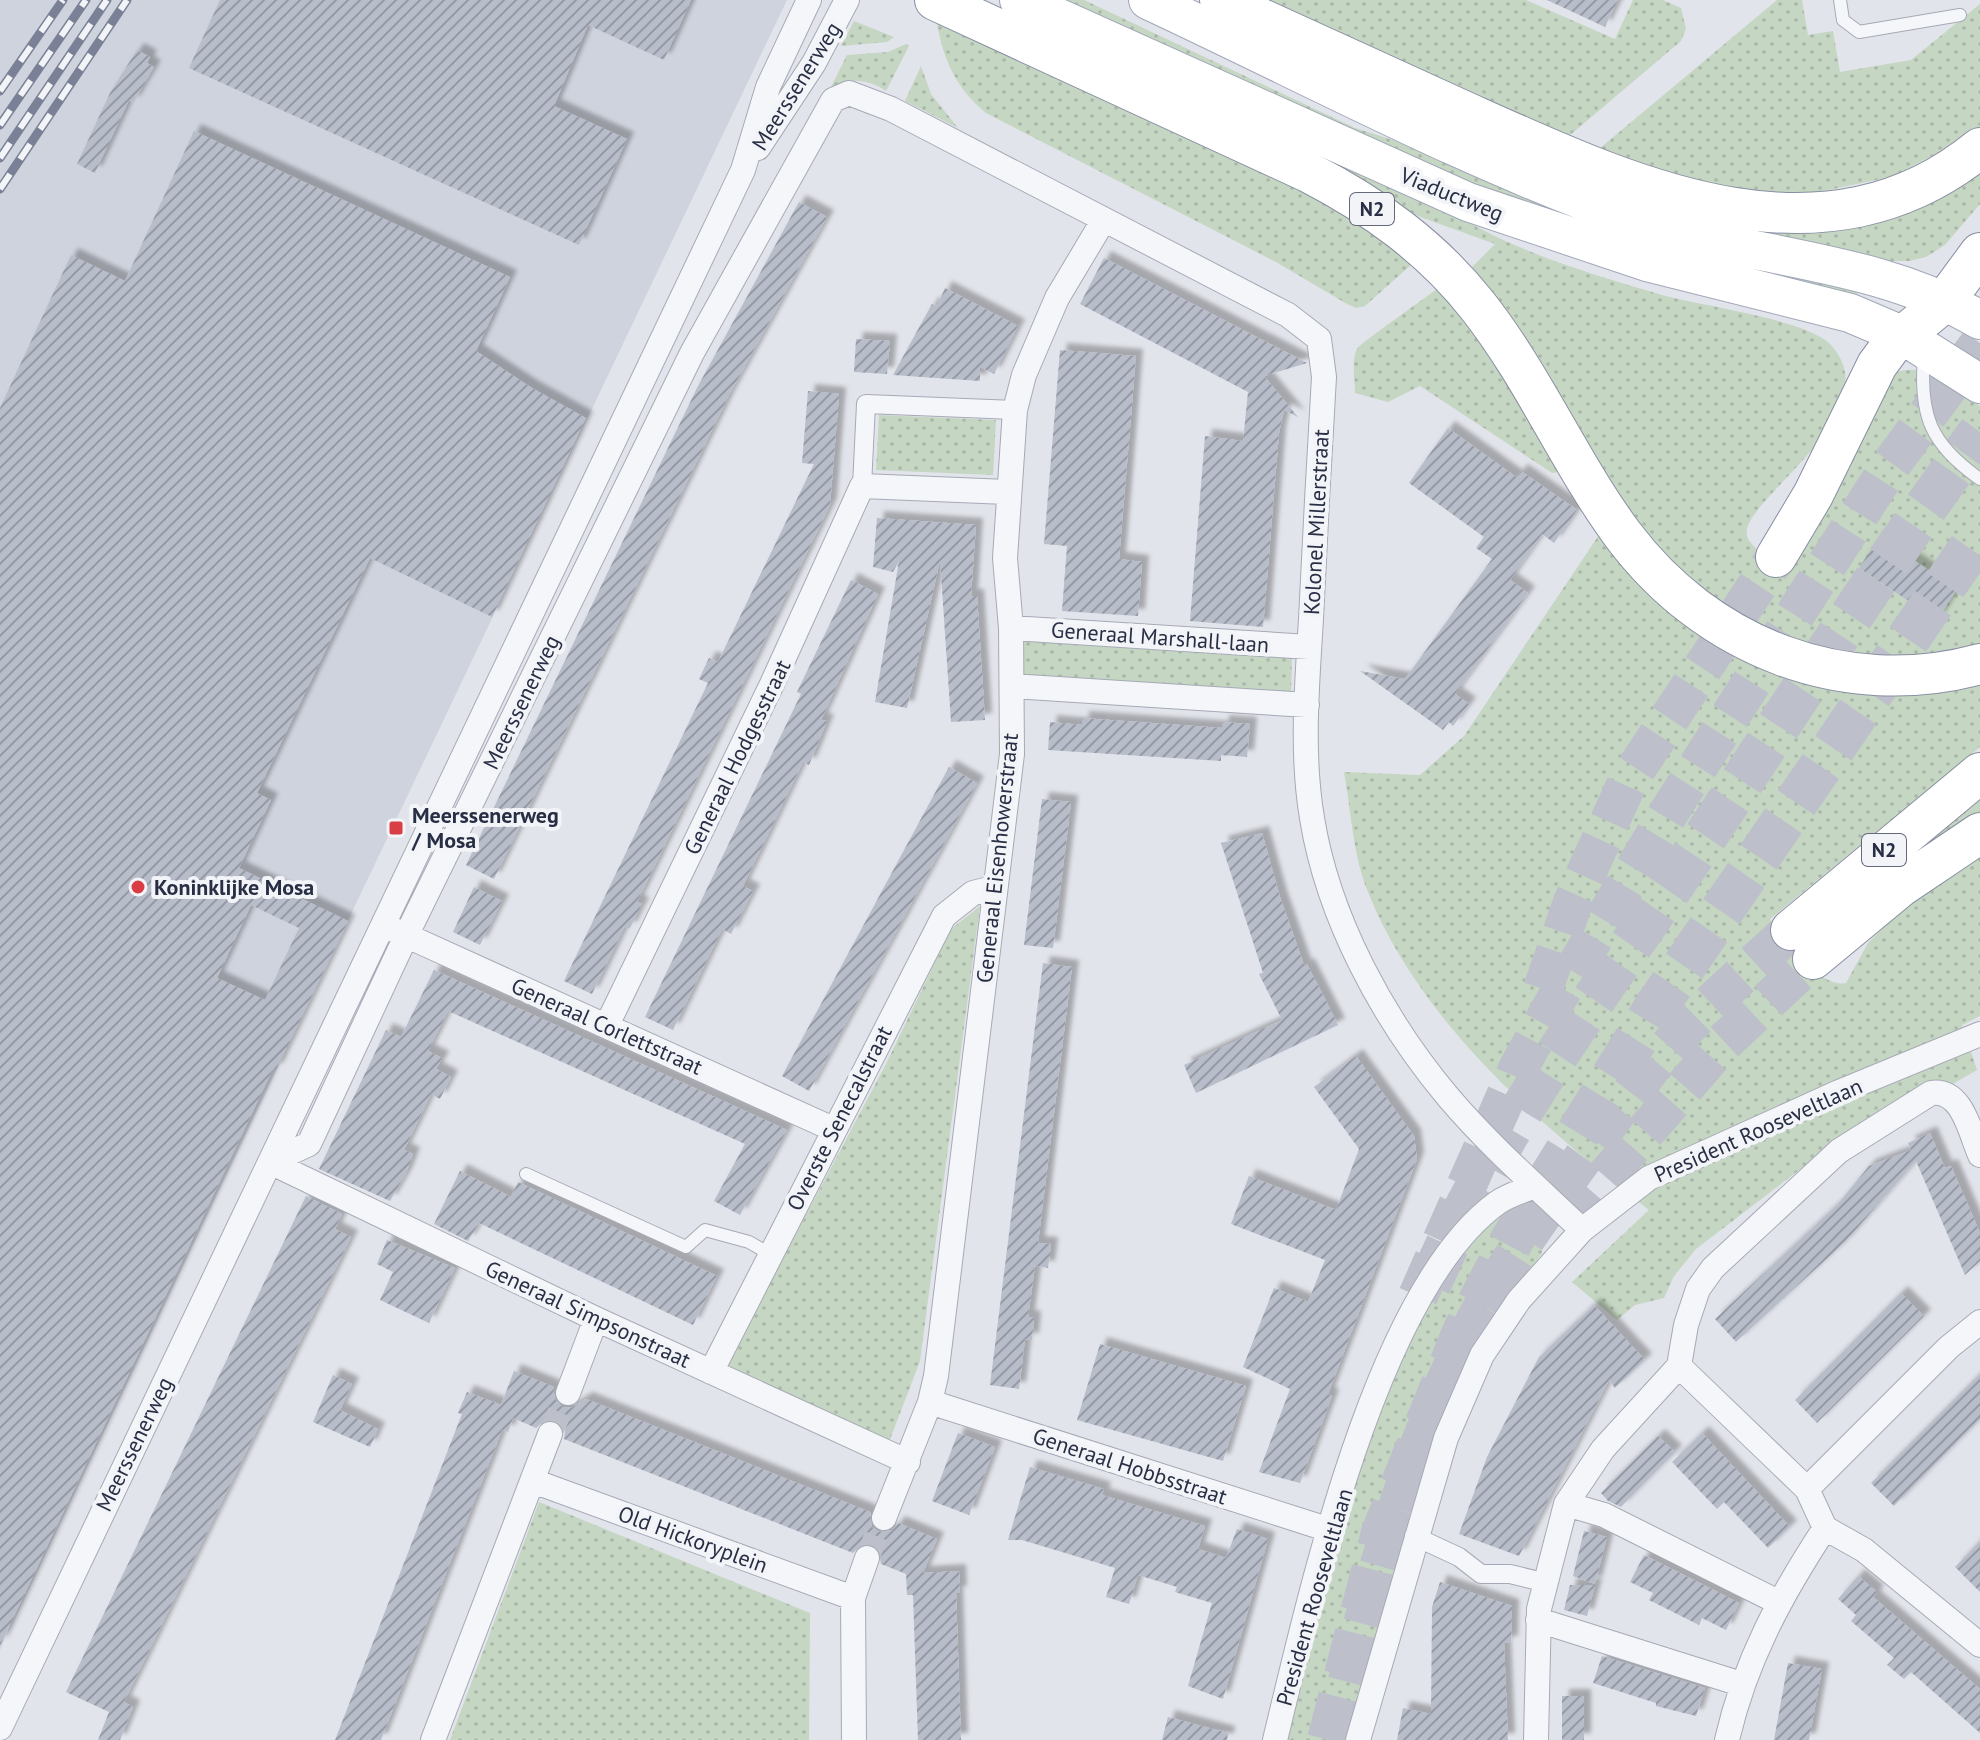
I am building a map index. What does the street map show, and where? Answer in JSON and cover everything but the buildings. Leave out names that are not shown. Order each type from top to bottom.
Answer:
[{"type":"highway","points":[[1220,0],[1568,157],[1674,196],[1723,208],[1795,213],[1867,204],[1940,175],[1980,148]]},
{"type":"highway","name":"N2","points":[[953,8],[1308,172],[1351,194],[1401,228],[1458,282],[1493,326],[1623,534],[1656,575],[1717,624],[1765,650],[1827,670],[1892,677],[1952,672],[1980,664]]},
{"type":"highway","points":[[1776,557],[1813,495],[1877,365],[1914,342],[1980,253]]},
{"type":"highway","name":"N2","points":[[1980,773],[1802,944],[1900,887],[1980,833]]},
{"type":"main road","name":"Viaductweg","points":[[1019,0],[1468,202],[1623,255],[1825,305],[1914,342],[1980,384]]},
{"type":"main road","name":"Viaductweg","points":[[1148,0],[1548,188],[1676,231],[1874,274],[1980,320]]},
{"type":"street","name":"Meerssenerweg","points":[[743,170],[768,87],[809,0]]},
{"type":"street","name":"Meerssenerweg","points":[[0,1728],[743,170],[814,63],[847,0]]},
{"type":"street","name":"Kolonel Millerstraat","points":[[833,100],[849,93],[858,93],[891,109],[1288,315],[1319,339],[1324,377],[1309,647],[1306,779],[1312,821],[1336,906],[1361,961],[1394,1021],[1449,1099],[1582,1230]]},
{"type":"street","name":"Meerssenerweg","points":[[270,1162],[309,1144],[406,936],[692,353],[833,100]]},
{"type":"street","name":"Generaal Eisenhowerstraat","points":[[908,1462],[930,1402],[953,1258],[993,888],[1012,754],[1011,628],[1005,558],[1007,492],[1015,410],[1024,375],[1057,298],[1103,221]]},
{"type":"street","points":[[663,338],[692,353]]},
{"type":"street","points":[[1007,492],[862,486],[866,404],[1015,410]]},
{"type":"street","name":"Generaal Hodgesstraat","points":[[607,1025],[772,684],[862,486]]},
{"type":"street","name":"Generaal Marshall-laan","points":[[1011,628],[1309,647]]},
{"type":"street","points":[[1012,686],[1307,705]]},
{"type":"street","name":"Overste Senecalstraat","points":[[711,1372],[944,916],[973,893],[993,888]]},
{"type":"street","name":"Generaal Corlettstraat","points":[[382,925],[833,1129]]},
{"type":"street","name":"President Rooseveltlaan","points":[[1358,1740],[1414,1536],[1457,1407],[1482,1355],[1519,1300],[1582,1230],[1634,1188],[1676,1164],[1980,1034]]},
{"type":"street","points":[[1536,1740],[1538,1620],[1543,1582],[1566,1504],[1603,1449],[1679,1366],[1686,1325],[1698,1289],[1717,1263],[1839,1151],[1931,1093],[1947,1093],[1957,1102],[1980,1155]]},
{"type":"street","name":"Generaal Simpsonstraat","points":[[270,1162],[596,1319],[908,1462]]},
{"type":"street","name":"President Rooseveltlaan","points":[[1275,1740],[1330,1530],[1369,1407],[1438,1268],[1489,1209],[1503,1198],[1535,1186]]},
{"type":"street","points":[[568,1393],[596,1319]]},
{"type":"street","points":[[1807,1489],[1949,1347],[1980,1322]]},
{"type":"street","points":[[1679,1366],[1807,1489],[1825,1528],[1864,1550],[1980,1645]]},
{"type":"street","name":"Generaal Hobbsstraat","points":[[930,1402],[1330,1530]]},
{"type":"street","points":[[433,1740],[550,1434]]},
{"type":"street","points":[[884,1518],[908,1462]]},
{"type":"street","name":"Old Hickoryplein","points":[[533,1481],[853,1598]]},
{"type":"street","points":[[1566,1504],[1604,1515],[1778,1602]]},
{"type":"street","points":[[1727,1740],[1741,1684],[1778,1602],[1825,1528]]},
{"type":"street","points":[[1414,1536],[1459,1557],[1481,1574],[1510,1574],[1543,1582]]},
{"type":"street","points":[[854,1740],[853,1598],[867,1558]]},
{"type":"street","points":[[1538,1620],[1741,1684]]},
{"type":"lane","points":[[1840,0],[1843,20],[1859,32],[1960,15]]},
{"type":"lane","points":[[1914,342],[1927,423],[1939,443],[1980,479]]},
{"type":"lane","points":[[526,1174],[686,1247],[705,1230],[749,1242],[770,1254]]},
{"type":"shaded area","points":[[0,0],[787,0],[0,1650]]},
{"type":"green space","points":[[1051,0],[1084,0],[1355,128],[1859,287],[1855,301],[1531,212]]},
{"type":"green space","points":[[1265,0],[1526,0],[1615,39],[1633,0],[1663,0],[1681,8],[1686,29],[1681,41],[1569,136]]},
{"type":"green space","points":[[1777,0],[1802,0],[1808,35],[1833,31],[1840,72],[1911,60],[1980,4],[1980,126],[1961,141],[1891,177],[1804,195],[1718,191],[1599,149]]},
{"type":"green space","points":[[940,17],[1328,196],[1412,264],[1365,306],[1356,308],[1347,304],[1276,262],[986,113],[967,94],[953,73],[940,37],[937,24]]},
{"type":"green space","points":[[854,21],[894,37],[887,42],[841,46]]},
{"type":"green space","points":[[906,44],[909,46],[886,91],[871,84],[850,81],[829,91],[847,55],[888,52]]},
{"type":"green space","points":[[921,66],[931,94],[958,128],[905,101]]},
{"type":"green space","points":[[1265,128],[1540,256],[1662,295],[1776,320],[1817,335],[1830,344],[1845,371],[1843,398],[1829,426],[1809,454],[1750,521],[1747,536],[1760,551],[1791,569],[1896,372],[1921,370],[1951,383],[1980,406],[1980,645],[1910,656],[1841,651],[1795,639],[1742,615],[1698,585],[1662,551],[1632,513],[1524,334],[1472,267],[1495,244],[1404,211]]},
{"type":"green space","points":[[1980,160],[1980,204],[1945,245],[1926,257],[1891,261],[1737,228]]},
{"type":"green space","points":[[1442,285],[1566,471],[1552,473],[1420,386],[1388,402],[1355,393],[1357,349]]},
{"type":"green space","points":[[879,415],[996,420],[993,475],[876,470]]},
{"type":"green space","points":[[1607,523],[1707,628],[1980,680],[1980,747],[1770,919],[1815,971],[1836,983],[1846,983],[1868,943],[1912,899],[1980,853],[1980,1016],[1962,1025],[1977,1070],[1951,1085],[1930,1086],[1866,1119],[1696,1249],[1674,1276],[1664,1298],[1635,1305],[1617,1320],[1572,1282],[1649,1210],[1567,1143],[1488,1069],[1419,985],[1391,940],[1363,878],[1344,772],[1420,775],[1464,736]]},
{"type":"green space","points":[[1021,635],[1292,653],[1291,699],[1017,680]]},
{"type":"green space","points":[[1980,792],[1980,811],[1895,867]]},
{"type":"green space","points":[[980,906],[920,1361],[889,1442],[726,1366],[886,1064],[951,929]]},
{"type":"green space","points":[[1523,1213],[1541,1233],[1542,1253],[1506,1304],[1436,1438],[1406,1532],[1352,1740],[1282,1740],[1335,1536],[1388,1380],[1421,1311],[1458,1255],[1499,1216]]},
{"type":"green space","points":[[539,1502],[810,1613],[809,1740],[450,1740]]},
{"type":"tunnel","points":[[1418,1296],[1518,1069],[1553,1005],[1674,804],[1890,466],[1980,343]]},
{"type":"tunnel","points":[[1429,1285],[1485,1173],[1584,1013],[1869,590],[1980,432]]},
{"type":"tunnel","points":[[1329,1740],[1383,1533],[1464,1332],[1512,1240],[1656,1007],[1980,534]]},
{"type":"tunnel","points":[[1543,989],[1573,902],[1628,781],[1776,557]]},
{"type":"tunnel","points":[[1333,1740],[1373,1589],[1404,1489],[1441,1392],[1489,1297],[1548,1206],[1660,1058],[1701,1013],[1791,930]]},
{"type":"tunnel","points":[[1566,1222],[1723,1043],[1813,959]]},
{"type":"tunnel","points":[[550,1434],[568,1393]]},
{"type":"tunnel","points":[[867,1558],[884,1518]]},
{"type":"railway","points":[[0,91],[63,0]]},
{"type":"railway","points":[[0,125],[86,0]]},
{"type":"railway","points":[[0,158],[107,0]]},
{"type":"railway","points":[[0,189],[127,0]]},
{"type":"place","name":"Meerssenerweg / Mosa","points":[[396,828]]},
{"type":"place","name":"Koninklijke Mosa","points":[[138,887]]}]
